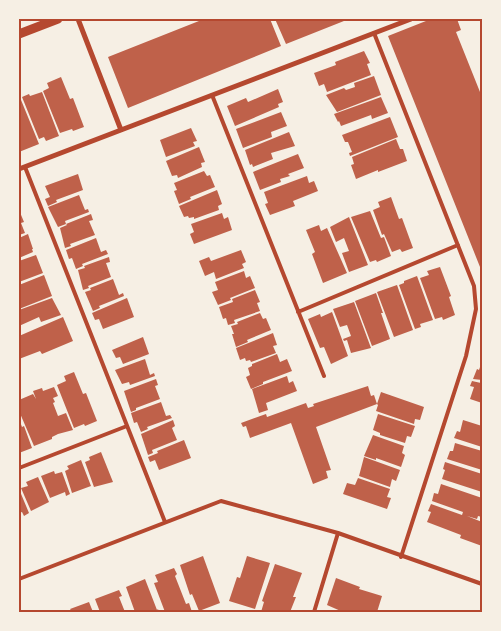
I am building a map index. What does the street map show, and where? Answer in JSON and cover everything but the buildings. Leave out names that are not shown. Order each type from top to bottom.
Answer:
[{"type":"street","points":[[19,34],[56,19]]},
{"type":"street","points":[[78,19],[121,130]]},
{"type":"street","points":[[19,169],[411,19]]},
{"type":"lane","points":[[374,33],[474,286],[476,309],[466,356],[401,557]]},
{"type":"lane","points":[[212,95],[324,376]]},
{"type":"lane","points":[[25,167],[165,522]]},
{"type":"lane","points":[[298,312],[458,244]]},
{"type":"lane","points":[[19,468],[127,426]]},
{"type":"lane","points":[[19,578],[221,501],[338,533],[401,557],[482,584]]},
{"type":"lane","points":[[314,612],[338,533]]}]
